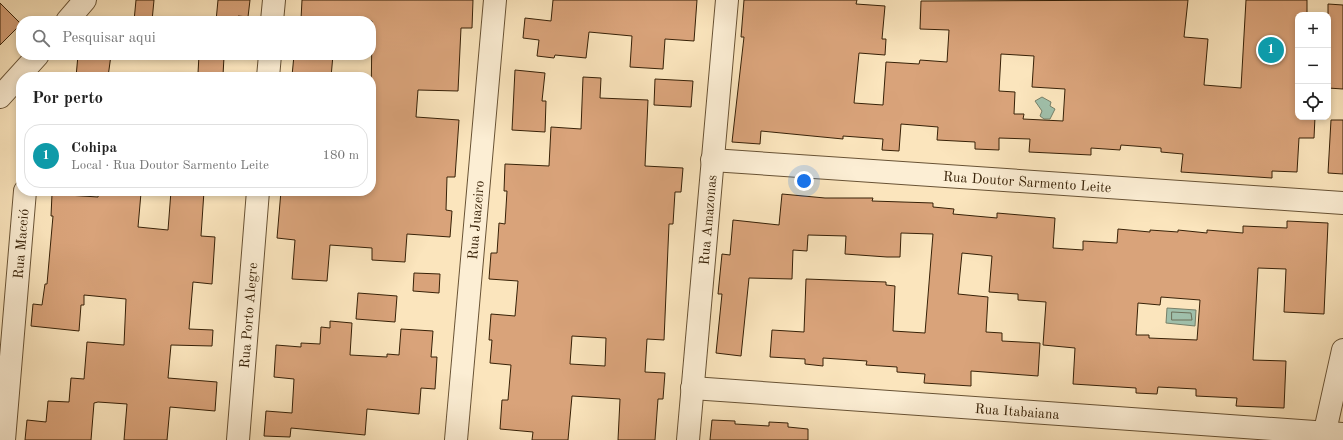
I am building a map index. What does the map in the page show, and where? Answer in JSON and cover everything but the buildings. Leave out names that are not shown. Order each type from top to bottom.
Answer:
[{"type":"street","points":[[71,16],[85,0]]},
{"type":"street","points":[[272,16],[274,0]]},
{"type":"street","name":"Rua Juazeiro","points":[[456,440],[495,0]]},
{"type":"street","name":"Rua Amazonas","points":[[688,440],[727,0]]},
{"type":"street","points":[[268,72],[270,60]]},
{"type":"street","points":[[26,72],[36,63]]},
{"type":"street","points":[[0,97],[16,82]]},
{"type":"street","name":"Rua Doutor Sarmento Leite","points":[[712,160],[1343,203]]},
{"type":"street","name":"Rua Maceió","points":[[4,440],[25,196]]},
{"type":"street","name":"Rua Porto Alegre","points":[[238,440],[258,196]]},
{"type":"street","points":[[1330,436],[1343,350]]},
{"type":"street","name":"Rua Itabaiana","points":[[692,388],[1330,436]]},
{"type":"water","points":[[1042,97],[1051,102],[1050,106],[1055,109],[1050,119],[1044,119],[1040,116],[1042,111],[1035,101]]},
{"type":"water","points":[[1167,308],[1196,310],[1195,326],[1166,323]]},
{"type":"place","name":"Cohipa","points":[[1271,50]]}]
